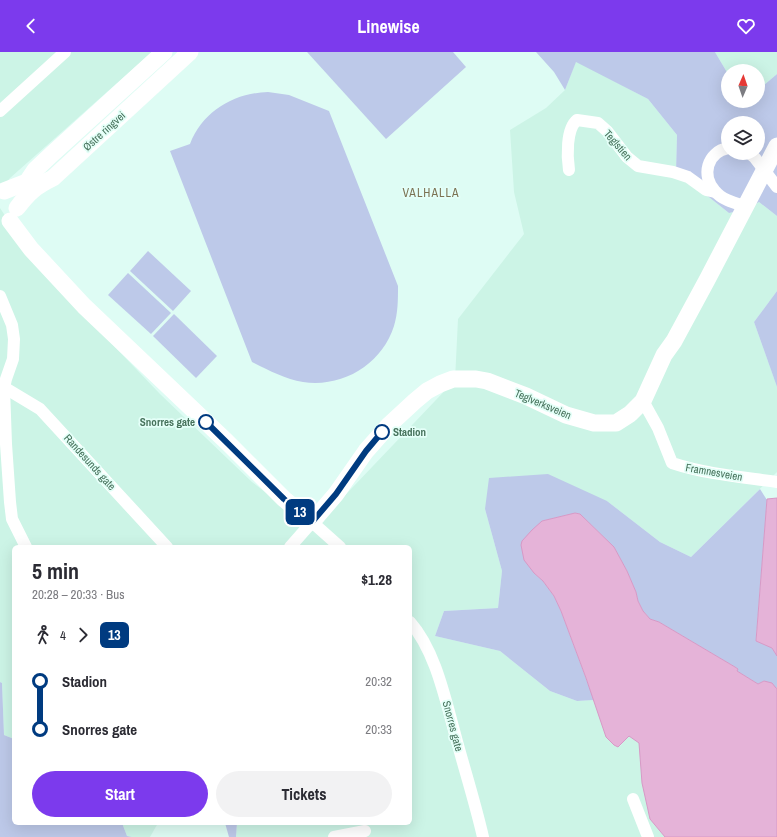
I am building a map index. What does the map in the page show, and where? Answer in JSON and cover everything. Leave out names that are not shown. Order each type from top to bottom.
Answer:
[{"type":"street","points":[[0,111],[65,52]]},
{"type":"street","name":"Østre ringvei","points":[[2,191],[28,182],[35,170],[164,52]]},
{"type":"street","name":"Østre ringvei","points":[[9,217],[35,187],[53,178],[190,52]]},
{"type":"street","name":"Teglstien","points":[[569,170],[568,152],[572,127],[577,120],[593,122],[598,123],[607,131],[627,157],[638,166],[663,170],[688,177],[706,190],[715,192]]},
{"type":"street","name":"Teglverksveien","points":[[292,545],[336,494],[375,439],[427,391],[446,382],[465,378],[487,381],[566,414],[594,423],[616,423],[630,414],[643,401],[664,355],[679,331],[776,148]]},
{"type":"street","points":[[721,151],[715,154],[709,162],[707,173],[710,184],[715,192],[724,199],[748,200]]},
{"type":"street","points":[[757,160],[777,187]]},
{"type":"street","points":[[2,191],[13,196],[17,204],[9,217],[31,249],[84,306],[227,442],[284,499],[338,545]]},
{"type":"street","points":[[0,296],[12,325],[14,339],[13,359],[2,387],[10,502],[12,519],[25,545]]},
{"type":"street","name":"Randesunds gate","points":[[2,387],[40,409],[165,545]]},
{"type":"street","name":"Framnesveien","points":[[643,401],[658,428],[672,463],[740,477],[777,482]]},
{"type":"street","name":"Snorres gate","points":[[412,624],[422,636],[443,692],[483,837]]},
{"type":"street","points":[[632,799],[648,837]]},
{"type":"street","points":[[334,837],[365,830]]},
{"type":"shaded area","points":[[0,52],[152,52],[10,178],[0,190]]},
{"type":"shaded area","points":[[307,52],[453,52],[466,67],[386,139]]},
{"type":"shaded area","points":[[536,52],[715,52],[722,64],[721,108],[765,108],[765,84],[777,74],[777,216],[759,202],[744,210],[729,213],[676,171],[677,135],[648,99],[576,62],[565,90],[554,72]]},
{"type":"shaded area","points":[[715,52],[777,52],[777,74],[765,84],[765,64],[722,64]]},
{"type":"shaded area","points":[[576,61],[648,99],[677,135],[676,171],[729,213],[744,210],[759,202],[777,216],[777,291],[754,322],[777,387],[777,472],[691,557],[660,542],[607,501],[485,509],[502,571],[498,608],[444,611],[435,636],[500,651],[550,691],[577,701],[594,700],[606,737],[620,746],[629,735],[639,743],[650,819],[665,837],[236,837],[237,825],[412,825],[412,545],[12,545],[12,738],[4,735],[2,683],[0,682],[0,208],[27,249],[115,347],[160,394],[252,482],[304,522],[331,510],[455,380],[458,319],[524,234],[514,192],[510,130],[546,108],[565,90]]},
{"type":"shaded area","points":[[268,92],[289,95],[329,111],[398,286],[398,306],[394,326],[388,340],[380,352],[359,370],[346,377],[332,381],[318,383],[296,381],[252,362],[170,151],[190,144],[203,122],[211,113],[221,106],[243,96]]},
{"type":"shaded area","points":[[148,251],[191,291],[173,311],[130,271]]},
{"type":"shaded area","points":[[128,273],[171,313],[151,334],[108,295]]},
{"type":"shaded area","points":[[777,291],[777,387],[754,322]]},
{"type":"shaded area","points":[[174,314],[217,356],[196,378],[153,336]]},
{"type":"shaded area","points":[[548,474],[607,501],[660,542],[691,557],[760,489],[767,500],[756,640],[772,648],[777,655],[777,687],[776,688],[764,681],[758,684],[737,671],[738,669],[735,667],[659,622],[650,619],[643,611],[638,601],[636,592],[627,571],[614,547],[580,514],[576,513],[542,521],[534,573],[543,581],[554,596],[594,700],[577,701],[550,691],[500,651],[435,636],[444,611],[498,608],[502,571],[485,509],[489,478]]},
{"type":"shaded area","points":[[777,498],[777,656],[772,648],[756,641],[767,499]]},
{"type":"shaded area","points":[[575,513],[580,514],[614,547],[627,571],[643,611],[650,619],[659,622],[735,667],[738,669],[737,671],[758,684],[764,681],[772,683],[777,688],[777,837],[665,837],[650,819],[642,783],[639,743],[629,736],[618,747],[606,737],[561,611],[554,596],[524,560],[521,545],[522,541],[532,530],[542,521]]},
{"type":"shaded area","points":[[0,682],[2,683],[4,735],[12,738],[12,825],[123,825],[127,836],[132,837],[0,837]]},
{"type":"shaded area","points":[[123,825],[157,825],[150,837],[127,836]]},
{"type":"shaded area","points":[[226,825],[237,825],[236,837],[229,837]]},
{"type":"bus line","name":"13","points":[[206,422],[284,499],[312,522],[336,494],[366,451],[382,432]]},
{"type":"place","name":"Snorres gate","points":[[206,422]]},
{"type":"place","name":"Stadion","points":[[382,432]]},
{"type":"district","name":"VALHALLA","points":[[431,193]]}]
